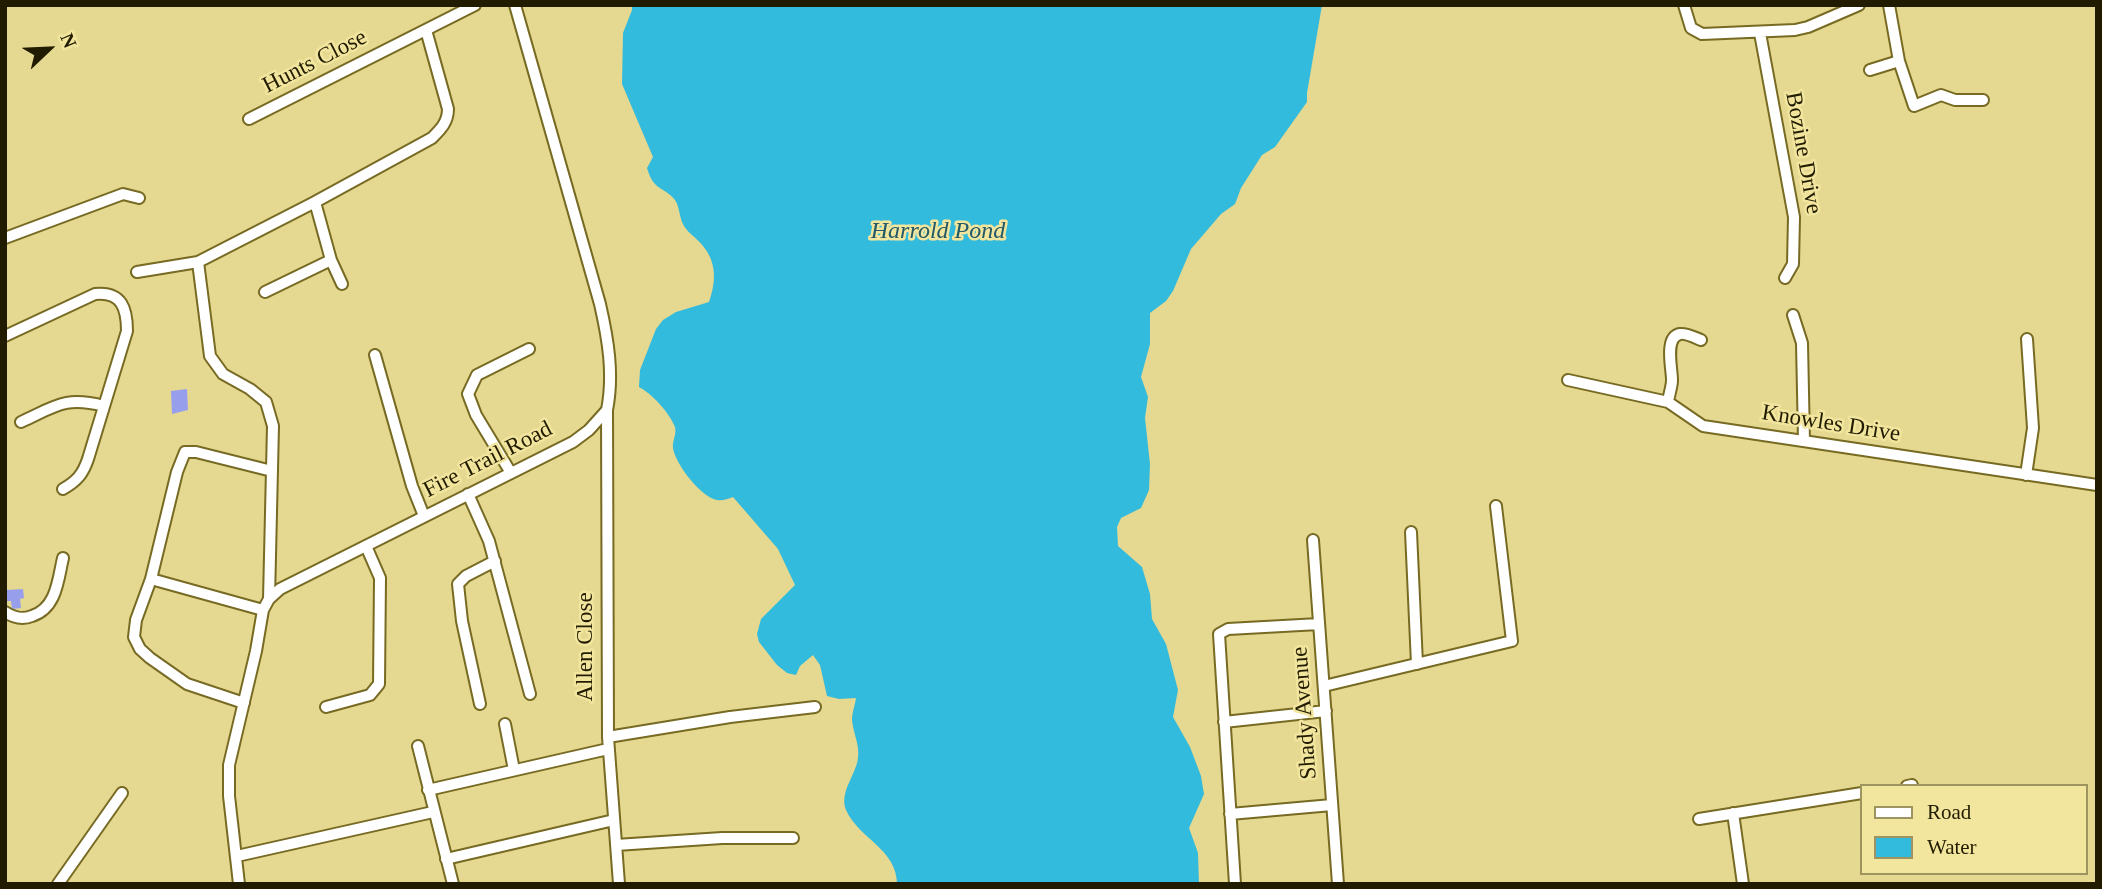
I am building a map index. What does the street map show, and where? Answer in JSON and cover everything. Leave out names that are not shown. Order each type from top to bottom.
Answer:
[{"type":"street","name":"Hunts Close","points":[[248,119],[475,5]]},
{"type":"street","points":[[515,5],[603,317],[610,368],[611,392],[607,410]]},
{"type":"street","points":[[1684,5],[1691,28],[1699,33],[1760,33],[1803,29],[1859,5]]},
{"type":"street","points":[[1889,5],[1899,61],[1914,106],[1941,95],[1955,100],[1983,100]]},
{"type":"street","points":[[137,272],[198,262],[432,138],[447,118],[447,109],[426,30]]},
{"type":"street","name":"Bozine Drive","points":[[1760,33],[1794,217],[1793,264],[1785,278]]},
{"type":"street","points":[[1870,71],[1899,61]]},
{"type":"street","points":[[5,238],[123,194],[139,198]]},
{"type":"street","points":[[315,202],[331,260],[342,284]]},
{"type":"street","points":[[265,292],[331,260]]},
{"type":"street","points":[[198,262],[210,356],[223,374],[250,389],[266,402],[273,426],[269,599]]},
{"type":"street","points":[[5,336],[95,294],[106,293],[118,299],[127,311],[127,331],[83,474],[63,489]]},
{"type":"street","points":[[1793,315],[1802,343],[1804,441]]},
{"type":"street","points":[[1668,402],[1672,381],[1670,351],[1674,338],[1684,334],[1702,340]]},
{"type":"street","points":[[2025,475],[2033,428],[2027,338]]},
{"type":"street","points":[[510,472],[476,415],[468,394],[477,375],[528,349]]},
{"type":"street","points":[[375,355],[412,486],[424,516]]},
{"type":"street","name":"Knowles Drive","points":[[1568,380],[1668,402],[1703,426],[2097,485]]},
{"type":"street","points":[[21,422],[64,402],[88,402],[104,406]]},
{"type":"street","name":"Fire Trail Road","points":[[239,884],[228,780],[229,765],[263,610],[269,599],[280,589],[573,442],[589,430],[607,410]]},
{"type":"street","name":"Allen Close","points":[[607,410],[608,749],[619,884]]},
{"type":"street","points":[[244,703],[187,684],[140,649],[134,637],[136,620],[151,579],[177,472],[185,452],[196,452],[272,471]]},
{"type":"street","points":[[468,494],[489,541],[530,694]]},
{"type":"street","points":[[1324,686],[1512,641],[1496,506]]},
{"type":"street","points":[[1410,532],[1417,664]]},
{"type":"street","name":"Shady Avenue","points":[[1313,540],[1338,884]]},
{"type":"street","points":[[326,708],[370,695],[379,684],[380,578],[366,546]]},
{"type":"street","points":[[5,612],[24,618],[34,616],[47,608],[54,595],[63,558]]},
{"type":"street","points":[[480,704],[462,621],[458,584],[466,576],[495,561]]},
{"type":"street","points":[[151,579],[263,610]]},
{"type":"street","points":[[1235,884],[1218,639],[1223,631],[1319,624]]},
{"type":"street","points":[[608,737],[730,717],[815,707]]},
{"type":"street","points":[[1224,722],[1325,711]]},
{"type":"street","points":[[505,724],[514,770]]},
{"type":"street","points":[[418,746],[453,884]]},
{"type":"street","points":[[428,790],[608,749]]},
{"type":"street","points":[[58,884],[122,793]]},
{"type":"street","points":[[1699,819],[1860,793]]},
{"type":"street","points":[[1230,814],[1332,805]]},
{"type":"street","points":[[237,856],[433,812]]},
{"type":"street","points":[[1733,813],[1743,884]]},
{"type":"street","points":[[446,859],[614,820]]},
{"type":"street","points":[[616,845],[722,838],[793,838]]},
{"type":"shaded area","points":[[187,389],[188,410],[172,414],[171,391]]},
{"type":"shaded area","points":[[23,589],[21,608],[12,609],[11,601],[7,601],[7,590]]},
{"type":"water","name":"Harrold Pond","points":[[632,5],[1322,5],[1307,102],[1275,147],[1262,155],[1241,188],[1235,204],[1221,214],[1191,249],[1166,301],[1150,313],[1150,344],[1141,377],[1148,397],[1145,418],[1150,464],[1149,490],[1141,508],[1121,518],[1117,527],[1118,546],[1142,567],[1150,594],[1152,619],[1166,644],[1178,690],[1173,717],[1190,747],[1201,776],[1204,794],[1189,828],[1198,853],[1199,884],[897,884],[891,862],[852,820],[844,803],[858,758],[852,720],[856,698],[839,699],[827,696],[820,665],[813,655],[800,666],[796,675],[787,673],[759,642],[757,634],[761,619],[795,585],[778,549],[733,497],[721,500],[711,498],[690,479],[675,455],[675,430],[669,415],[639,387],[640,370],[656,329],[663,320],[676,312],[709,302],[714,273],[708,252],[684,226],[675,200],[656,185],[647,168],[653,157],[622,84],[623,33]]}]
